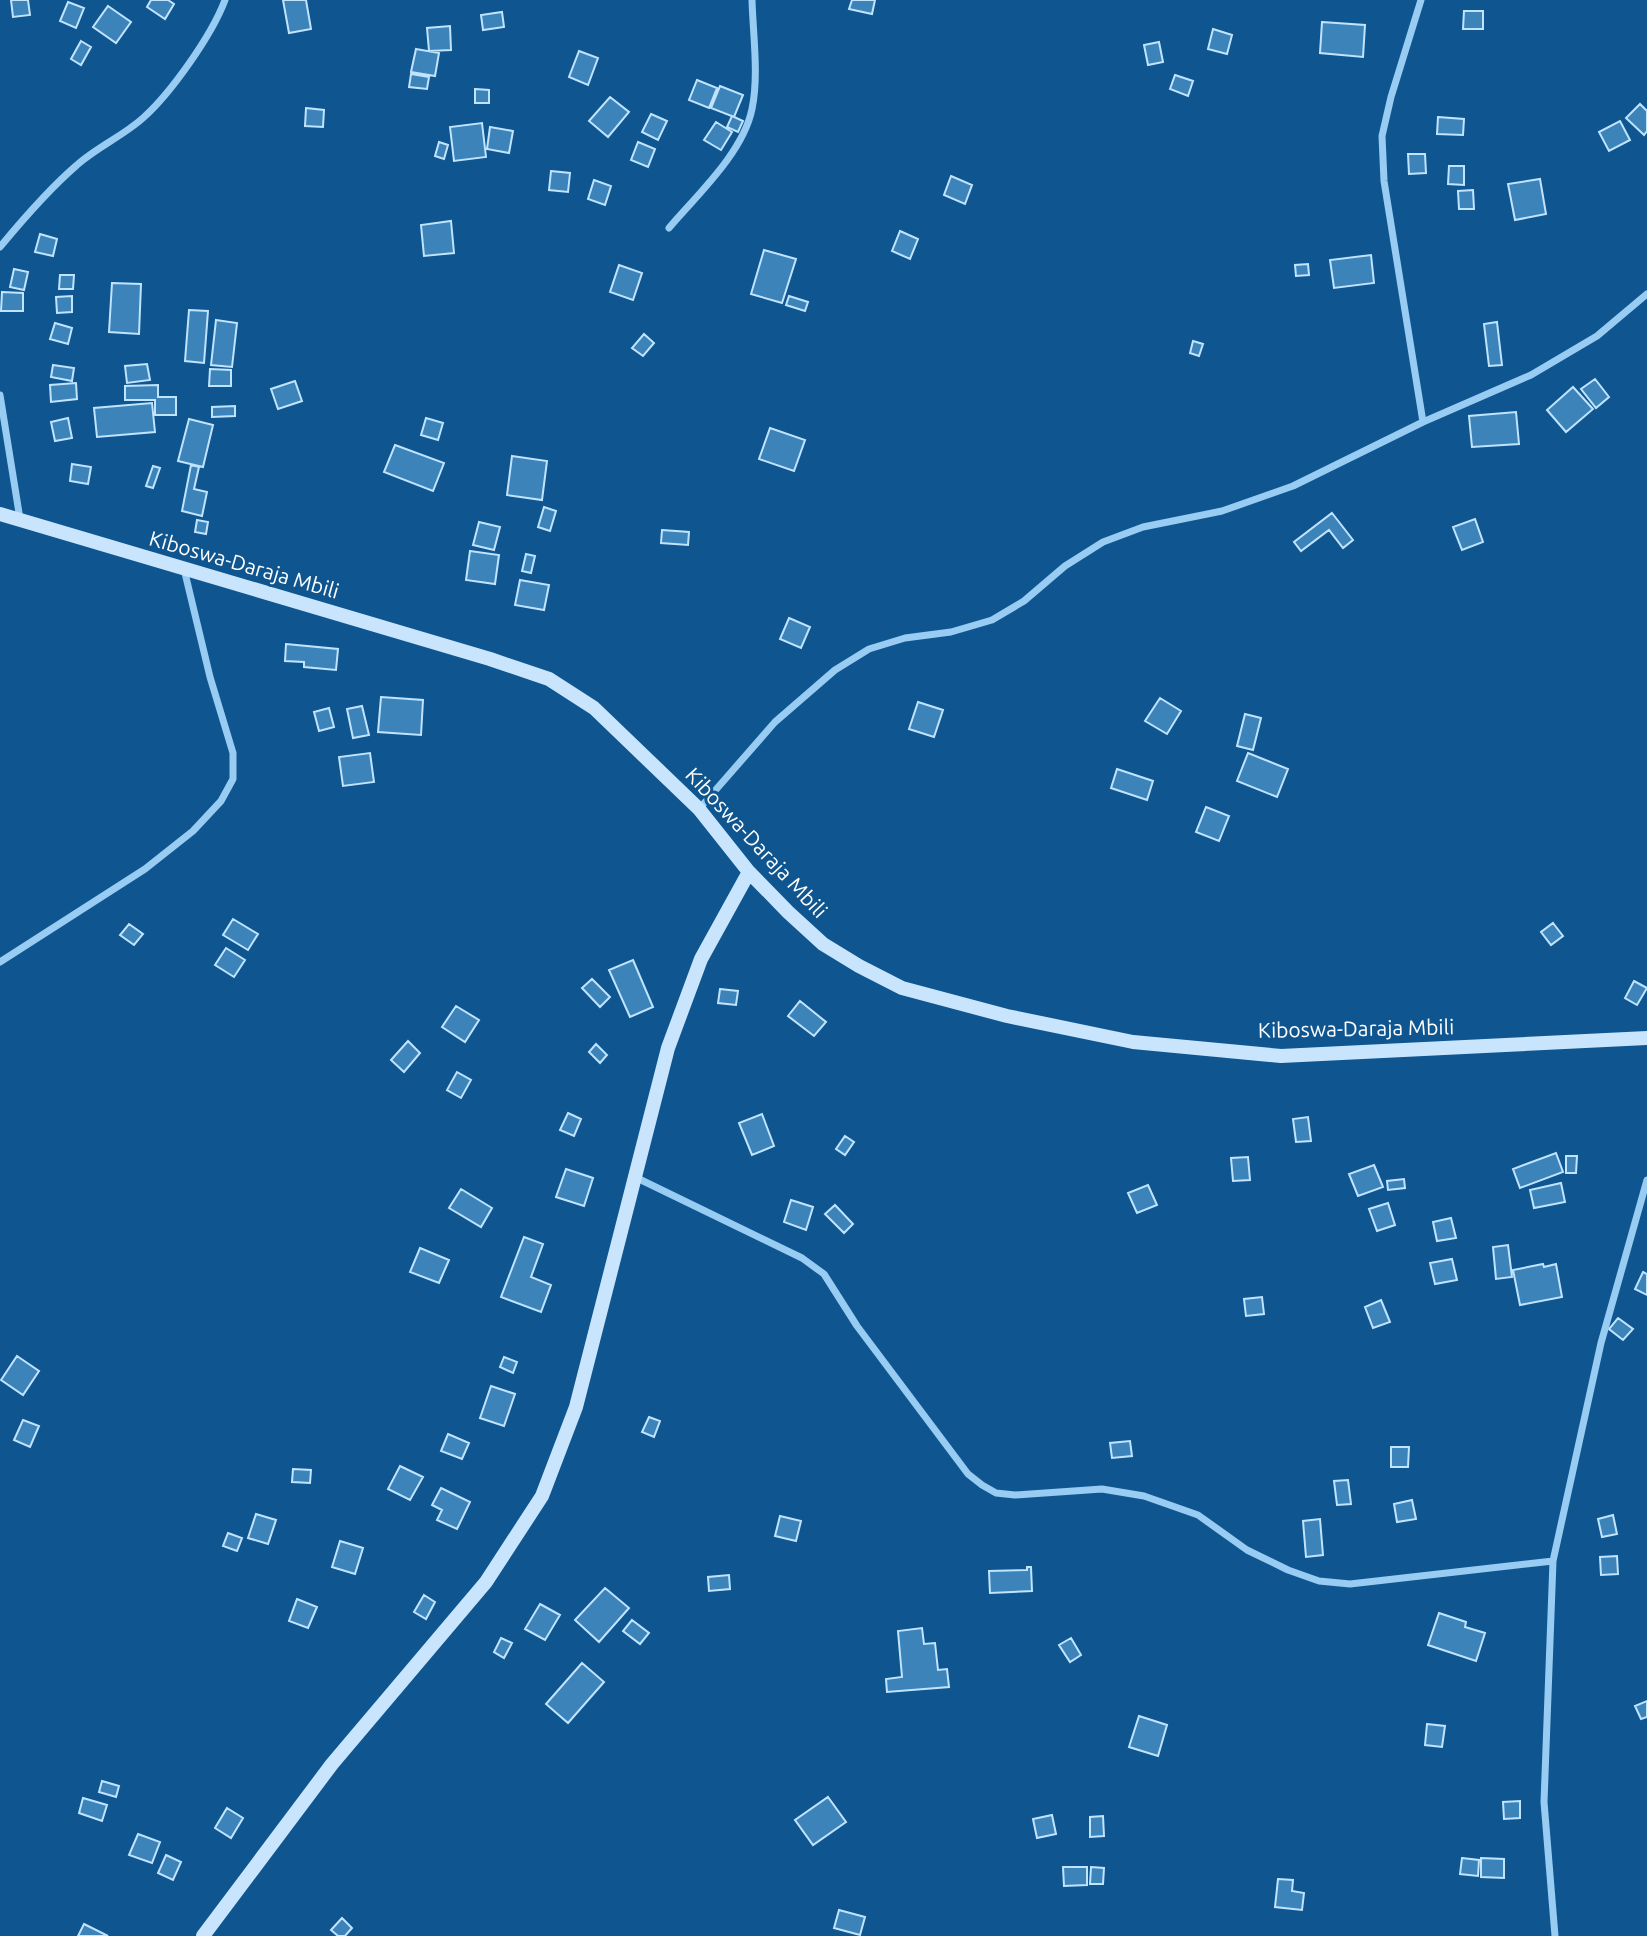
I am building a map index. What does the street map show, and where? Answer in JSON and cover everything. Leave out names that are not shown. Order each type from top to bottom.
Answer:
[{"type":"main road","name":"Kiboswa-Daraja Mbili","points":[[0,514],[549,679],[594,708],[699,809],[749,872],[824,944],[902,988],[1007,1016],[1133,1042],[1281,1056],[1647,1038]]},
{"type":"main road","points":[[203,1936],[332,1764],[486,1582],[542,1496],[576,1407],[668,1048],[701,959],[749,872]]},
{"type":"street","points":[[0,247],[78,163],[142,118],[173,86],[219,17],[225,0]]},
{"type":"street","points":[[669,228],[729,157],[742,136],[752,110],[755,86],[752,0]]},
{"type":"street","points":[[1421,0],[1382,136],[1384,181],[1423,422]]},
{"type":"street","points":[[699,809],[775,722],[835,670],[869,649],[905,638],[951,632],[992,620],[1024,601],[1065,566],[1103,541],[1143,527],[1222,511],[1293,486],[1423,422],[1531,375],[1597,336],[1647,294]]},
{"type":"street","points":[[0,396],[20,520]]},
{"type":"street","points":[[0,962],[145,869],[193,831],[221,801],[233,779],[233,753],[210,677],[184,569]]},
{"type":"street","points":[[634,1176],[802,1258],[824,1274],[857,1326],[968,1474],[996,1493],[1015,1495],[1102,1489],[1144,1496],[1198,1515],[1247,1550],[1288,1570],[1319,1581],[1350,1584],[1553,1561]]},
{"type":"street","points":[[1555,1936],[1544,1802],[1553,1561],[1601,1343],[1647,1180]]},
{"type":"building","points":[[11,0],[28,0],[30,15],[13,17]]},
{"type":"building","points":[[151,0],[168,0],[174,4],[165,19],[147,7]]},
{"type":"building","points":[[283,0],[306,0],[311,29],[289,33]]},
{"type":"building","points":[[852,0],[875,0],[872,14],[849,9]]},
{"type":"building","points":[[68,2],[84,8],[76,28],[60,21]]},
{"type":"building","points":[[108,6],[131,22],[116,43],[93,27]]},
{"type":"building","points":[[1464,11],[1483,11],[1483,29],[1463,29]]},
{"type":"building","points":[[502,12],[504,27],[483,30],[481,15]]},
{"type":"building","points":[[1322,22],[1365,25],[1363,57],[1320,53]]},
{"type":"building","points":[[450,26],[451,50],[429,51],[427,28]]},
{"type":"building","points":[[1213,29],[1232,35],[1227,54],[1208,49]]},
{"type":"building","points":[[81,41],[91,47],[81,65],[71,59]]},
{"type":"building","points":[[1159,42],[1163,62],[1148,65],[1144,45]]},
{"type":"building","points":[[416,49],[439,53],[435,76],[411,72]]},
{"type":"building","points":[[579,51],[598,58],[588,85],[569,77]]},
{"type":"building","points":[[411,74],[429,77],[427,89],[409,87]]},
{"type":"building","points":[[1175,75],[1193,81],[1188,96],[1170,89]]},
{"type":"building","points":[[697,80],[717,88],[709,108],[689,100]]},
{"type":"building","points":[[720,86],[743,95],[734,117],[711,108]]},
{"type":"building","points":[[475,89],[489,90],[489,103],[475,103]]},
{"type":"building","points":[[610,97],[629,112],[608,137],[589,121]]},
{"type":"building","points":[[1640,104],[1647,111],[1647,131],[1644,135],[1626,118]]},
{"type":"building","points":[[306,108],[324,110],[323,127],[305,126]]},
{"type":"building","points":[[651,114],[667,121],[658,140],[642,132]]},
{"type":"building","points":[[732,116],[743,121],[738,132],[727,127]]},
{"type":"building","points":[[1438,117],[1464,119],[1463,135],[1437,134]]},
{"type":"building","points":[[1620,121],[1630,140],[1609,151],[1599,132]]},
{"type":"building","points":[[716,122],[732,132],[721,150],[704,140]]},
{"type":"building","points":[[482,123],[486,157],[454,161],[450,127]]},
{"type":"building","points":[[490,127],[513,131],[509,153],[487,149]]},
{"type":"building","points":[[439,142],[448,145],[444,159],[435,156]]},
{"type":"building","points":[[638,142],[655,149],[648,167],[631,160]]},
{"type":"building","points":[[1408,154],[1425,154],[1426,173],[1409,174]]},
{"type":"building","points":[[1449,166],[1464,166],[1464,185],[1448,184]]},
{"type":"building","points":[[551,171],[570,173],[568,192],[549,190]]},
{"type":"building","points":[[951,176],[972,185],[965,204],[944,195]]},
{"type":"building","points":[[1540,179],[1546,214],[1515,220],[1508,184]]},
{"type":"building","points":[[594,180],[611,186],[605,205],[588,199]]},
{"type":"building","points":[[1473,190],[1474,209],[1459,209],[1458,191]]},
{"type":"building","points":[[451,221],[454,253],[424,256],[421,225]]},
{"type":"building","points":[[900,231],[918,239],[910,259],[892,251]]},
{"type":"building","points":[[40,234],[57,239],[53,256],[35,252]]},
{"type":"building","points":[[764,250],[796,259],[782,303],[751,294]]},
{"type":"building","points":[[1371,255],[1374,283],[1334,288],[1330,260]]},
{"type":"building","points":[[1308,264],[1309,275],[1296,276],[1295,265]]},
{"type":"building","points":[[619,265],[642,273],[633,300],[610,292]]},
{"type":"building","points":[[14,269],[28,272],[24,290],[10,287]]},
{"type":"building","points":[[60,275],[74,275],[73,289],[59,289]]},
{"type":"building","points":[[112,283],[141,284],[139,334],[109,332]]},
{"type":"building","points":[[2,292],[23,293],[23,311],[1,311]]},
{"type":"building","points":[[72,296],[72,312],[57,313],[56,297]]},
{"type":"building","points":[[789,296],[808,302],[805,311],[786,305]]},
{"type":"building","points":[[189,310],[208,311],[204,363],[185,361]]},
{"type":"building","points":[[216,320],[237,323],[232,367],[211,365]]},
{"type":"building","points":[[1497,322],[1502,365],[1489,366],[1484,324]]},
{"type":"building","points":[[55,323],[72,328],[68,344],[50,339]]},
{"type":"building","points":[[644,334],[654,343],[643,356],[632,348]]},
{"type":"building","points":[[1193,341],[1203,344],[1199,356],[1190,353]]},
{"type":"building","points":[[147,364],[150,380],[127,383],[125,366]]},
{"type":"building","points":[[53,365],[74,368],[72,381],[51,377]]},
{"type":"building","points":[[210,369],[231,370],[231,386],[209,386]]},
{"type":"building","points":[[1595,379],[1609,397],[1596,408],[1581,389]]},
{"type":"building","points":[[295,381],[302,401],[278,409],[271,389]]},
{"type":"building","points":[[76,383],[77,399],[51,402],[50,385]]},
{"type":"building","points":[[158,385],[158,397],[176,397],[176,415],[155,415],[155,400],[125,400],[125,386]]},
{"type":"building","points":[[1573,387],[1593,409],[1566,432],[1547,410]]},
{"type":"building","points":[[152,403],[155,432],[97,437],[94,408]]},
{"type":"building","points":[[235,406],[235,416],[212,417],[212,407]]},
{"type":"building","points":[[1516,412],[1519,444],[1472,447],[1469,416]]},
{"type":"building","points":[[68,418],[72,438],[55,441],[51,422]]},
{"type":"building","points":[[426,418],[443,423],[438,440],[421,435]]},
{"type":"building","points":[[189,419],[213,425],[203,467],[178,461]]},
{"type":"building","points":[[770,428],[805,440],[794,471],[759,459]]},
{"type":"building","points":[[395,445],[444,463],[433,491],[384,472]]},
{"type":"building","points":[[512,456],[547,461],[542,500],[507,495]]},
{"type":"building","points":[[72,464],[91,467],[88,484],[70,481]]},
{"type":"building","points":[[191,465],[199,467],[194,489],[207,492],[202,516],[182,511]]},
{"type":"building","points":[[153,466],[160,468],[153,488],[146,486]]},
{"type":"building","points":[[544,507],[556,511],[550,531],[538,527]]},
{"type":"building","points":[[1332,513],[1353,540],[1343,548],[1329,530],[1301,551],[1294,542]]},
{"type":"building","points":[[1475,519],[1483,542],[1462,550],[1453,527]]},
{"type":"building","points":[[197,520],[208,522],[206,534],[195,532]]},
{"type":"building","points":[[479,522],[500,527],[494,550],[473,545]]},
{"type":"building","points":[[662,530],[689,532],[688,545],[661,543]]},
{"type":"building","points":[[470,551],[499,555],[495,584],[466,580]]},
{"type":"building","points":[[526,554],[535,556],[531,573],[522,571]]},
{"type":"building","points":[[520,580],[549,585],[544,610],[515,605]]},
{"type":"building","points":[[789,618],[810,627],[801,648],[780,639]]},
{"type":"building","points":[[286,644],[338,649],[336,670],[304,667],[304,662],[285,661]]},
{"type":"building","points":[[381,697],[423,700],[421,735],[378,732]]},
{"type":"building","points":[[1160,698],[1181,711],[1167,734],[1145,721]]},
{"type":"building","points":[[918,702],[943,710],[934,737],[909,729]]},
{"type":"building","points":[[362,706],[369,735],[353,738],[347,709]]},
{"type":"building","points":[[329,708],[334,727],[319,731],[314,712]]},
{"type":"building","points":[[1245,714],[1261,718],[1253,750],[1237,746]]},
{"type":"building","points":[[370,753],[374,782],[343,786],[339,757]]},
{"type":"building","points":[[1248,753],[1288,769],[1277,797],[1237,781]]},
{"type":"building","points":[[1117,769],[1153,781],[1147,800],[1111,788]]},
{"type":"building","points":[[1206,807],[1229,816],[1219,841],[1196,832]]},
{"type":"building","points":[[233,919],[258,934],[248,950],[223,935]]},
{"type":"building","points":[[1553,923],[1563,936],[1551,945],[1541,932]]},
{"type":"building","points":[[129,924],[143,934],[134,945],[120,935]]},
{"type":"building","points":[[226,948],[245,960],[234,977],[215,965]]},
{"type":"building","points":[[633,960],[653,1007],[630,1017],[609,970]]},
{"type":"building","points":[[592,979],[610,997],[600,1007],[582,988]]},
{"type":"building","points":[[1634,981],[1647,988],[1637,1005],[1625,998]]},
{"type":"building","points":[[720,989],[738,991],[736,1005],[718,1003]]},
{"type":"building","points":[[800,1001],[826,1022],[814,1036],[788,1016]]},
{"type":"building","points":[[456,1006],[479,1020],[465,1042],[442,1027]]},
{"type":"building","points":[[408,1041],[420,1053],[404,1072],[391,1060]]},
{"type":"building","points":[[596,1044],[607,1055],[600,1063],[589,1052]]},
{"type":"building","points":[[457,1072],[471,1080],[461,1098],[447,1090]]},
{"type":"building","points":[[568,1113],[581,1119],[574,1136],[560,1130]]},
{"type":"building","points":[[762,1114],[774,1146],[752,1155],[739,1123]]},
{"type":"building","points":[[1308,1117],[1311,1141],[1296,1142],[1293,1119]]},
{"type":"building","points":[[845,1136],[854,1142],[845,1155],[836,1149]]},
{"type":"building","points":[[1556,1153],[1563,1172],[1520,1188],[1513,1169]]},
{"type":"building","points":[[1566,1156],[1577,1156],[1576,1173],[1566,1173]]},
{"type":"building","points":[[1248,1157],[1250,1180],[1233,1181],[1231,1158]]},
{"type":"building","points":[[1374,1165],[1383,1187],[1358,1196],[1349,1174]]},
{"type":"building","points":[[566,1169],[593,1178],[584,1206],[556,1197]]},
{"type":"building","points":[[1404,1179],[1405,1188],[1388,1190],[1387,1181]]},
{"type":"building","points":[[1561,1183],[1565,1202],[1534,1208],[1530,1190]]},
{"type":"building","points":[[1148,1185],[1157,1205],[1137,1213],[1128,1193]]},
{"type":"building","points":[[461,1189],[492,1208],[481,1227],[449,1208]]},
{"type":"building","points":[[791,1200],[813,1207],[806,1230],[784,1222]]},
{"type":"building","points":[[1388,1203],[1395,1225],[1377,1231],[1369,1209]]},
{"type":"building","points":[[835,1205],[853,1224],[844,1233],[825,1214]]},
{"type":"building","points":[[1451,1218],[1456,1238],[1437,1241],[1433,1222]]},
{"type":"building","points":[[524,1237],[543,1244],[531,1277],[551,1285],[541,1312],[501,1297]]},
{"type":"building","points":[[1508,1245],[1512,1277],[1496,1279],[1493,1247]]},
{"type":"building","points":[[420,1248],[449,1260],[439,1283],[410,1272]]},
{"type":"building","points":[[1452,1259],[1457,1280],[1435,1284],[1430,1263]]},
{"type":"building","points":[[1543,1264],[1544,1267],[1556,1264],[1562,1297],[1520,1305],[1513,1270]]},
{"type":"building","points":[[1643,1272],[1647,1274],[1647,1295],[1635,1289]]},
{"type":"building","points":[[1262,1297],[1264,1314],[1246,1316],[1244,1299]]},
{"type":"building","points":[[1381,1300],[1390,1322],[1373,1328],[1365,1307]]},
{"type":"building","points":[[1618,1318],[1633,1329],[1623,1340],[1609,1329]]},
{"type":"building","points":[[17,1356],[39,1371],[23,1395],[1,1380]]},
{"type":"building","points":[[504,1357],[517,1362],[513,1373],[500,1367]]},
{"type":"building","points":[[491,1386],[515,1394],[504,1426],[480,1418]]},
{"type":"building","points":[[649,1417],[660,1421],[654,1437],[642,1432]]},
{"type":"building","points":[[23,1420],[39,1426],[30,1447],[14,1440]]},
{"type":"building","points":[[448,1434],[469,1443],[462,1459],[441,1451]]},
{"type":"building","points":[[1130,1441],[1132,1456],[1112,1458],[1110,1443]]},
{"type":"building","points":[[1391,1447],[1409,1447],[1408,1467],[1391,1467]]},
{"type":"building","points":[[400,1466],[423,1477],[410,1500],[388,1489]]},
{"type":"building","points":[[293,1469],[311,1470],[310,1483],[292,1482]]},
{"type":"building","points":[[1348,1480],[1351,1504],[1337,1505],[1334,1481]]},
{"type":"building","points":[[441,1488],[470,1502],[457,1529],[437,1520],[442,1510],[432,1505]]},
{"type":"building","points":[[1412,1500],[1416,1519],[1397,1522],[1394,1504]]},
{"type":"building","points":[[256,1514],[276,1520],[268,1544],[248,1538]]},
{"type":"building","points":[[1613,1515],[1617,1534],[1602,1537],[1598,1519]]},
{"type":"building","points":[[780,1516],[801,1521],[796,1541],[775,1536]]},
{"type":"building","points":[[1320,1519],[1323,1555],[1306,1557],[1303,1521]]},
{"type":"building","points":[[228,1533],[242,1538],[237,1551],[223,1546]]},
{"type":"building","points":[[340,1541],[363,1548],[355,1574],[332,1567]]},
{"type":"building","points":[[1617,1556],[1618,1574],[1601,1575],[1600,1557]]},
{"type":"building","points":[[1027,1567],[1031,1567],[1032,1591],[990,1593],[989,1571],[1027,1570]]},
{"type":"building","points":[[729,1575],[730,1589],[709,1591],[708,1577]]},
{"type":"building","points":[[605,1588],[629,1608],[599,1642],[575,1620]]},
{"type":"building","points":[[424,1595],[435,1602],[426,1619],[414,1612]]},
{"type":"building","points":[[297,1599],[317,1607],[308,1628],[289,1621]]},
{"type":"building","points":[[540,1604],[560,1615],[545,1640],[525,1629]]},
{"type":"building","points":[[1439,1613],[1466,1622],[1465,1627],[1485,1633],[1476,1661],[1428,1645]]},
{"type":"building","points":[[632,1620],[649,1633],[640,1644],[623,1631]]},
{"type":"building","points":[[922,1628],[924,1644],[935,1643],[938,1670],[947,1669],[949,1687],[887,1692],[886,1679],[902,1677],[898,1631]]},
{"type":"building","points":[[501,1638],[512,1643],[504,1658],[494,1652]]},
{"type":"building","points":[[1071,1638],[1081,1655],[1070,1662],[1059,1645]]},
{"type":"building","points":[[582,1663],[604,1682],[568,1723],[546,1704]]},
{"type":"building","points":[[1647,1701],[1647,1717],[1641,1719],[1635,1706]]},
{"type":"building","points":[[1139,1716],[1167,1725],[1158,1756],[1129,1747]]},
{"type":"building","points":[[1427,1724],[1445,1726],[1442,1747],[1425,1745]]},
{"type":"building","points":[[102,1781],[119,1786],[116,1797],[99,1792]]},
{"type":"building","points":[[828,1797],[846,1822],[813,1845],[795,1820]]},
{"type":"building","points":[[83,1798],[107,1805],[102,1821],[79,1813]]},
{"type":"building","points":[[1520,1801],[1520,1818],[1504,1819],[1503,1802]]},
{"type":"building","points":[[227,1808],[243,1818],[231,1838],[215,1828]]},
{"type":"building","points":[[1052,1815],[1056,1834],[1037,1838],[1033,1819]]},
{"type":"building","points":[[1103,1816],[1104,1836],[1090,1837],[1090,1817]]},
{"type":"building","points":[[138,1834],[160,1842],[152,1863],[129,1855]]},
{"type":"building","points":[[166,1855],[181,1862],[173,1880],[158,1873]]},
{"type":"building","points":[[1462,1858],[1479,1860],[1478,1876],[1460,1874]]},
{"type":"building","points":[[1481,1858],[1504,1859],[1504,1878],[1481,1877]]},
{"type":"building","points":[[1063,1867],[1087,1867],[1087,1885],[1064,1886]]},
{"type":"building","points":[[1091,1867],[1104,1868],[1103,1884],[1090,1884]]},
{"type":"building","points":[[1278,1879],[1293,1880],[1292,1891],[1304,1893],[1302,1910],[1275,1907]]},
{"type":"building","points":[[839,1910],[865,1917],[860,1935],[834,1928]]},
{"type":"building","points":[[342,1918],[352,1928],[345,1936],[338,1936],[331,1930]]},
{"type":"building","points":[[84,1924],[108,1936],[78,1936]]}]
